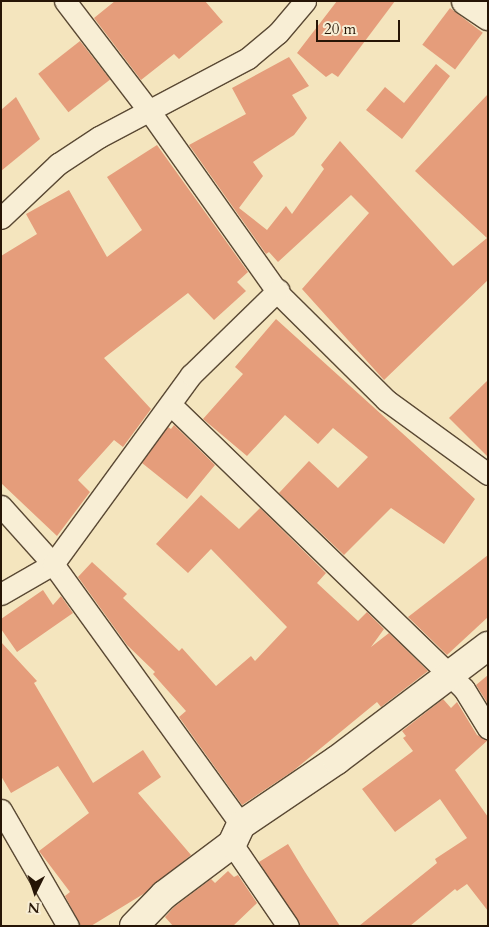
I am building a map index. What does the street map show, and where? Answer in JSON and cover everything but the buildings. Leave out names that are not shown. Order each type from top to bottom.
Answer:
[{"type":"street","points":[[65,1],[150,112],[278,290],[386,400],[488,474]]},
{"type":"street","points":[[1,218],[58,164],[99,137],[150,112],[248,58],[278,33],[305,1]]},
{"type":"street","points":[[466,1],[488,16]]},
{"type":"street","points":[[1,594],[53,564],[171,405],[191,375],[278,290]]},
{"type":"street","points":[[171,405],[451,676],[488,728]]},
{"type":"street","points":[[1,506],[53,564],[236,835],[288,926]]},
{"type":"street","points":[[134,926],[164,895],[236,835],[451,676],[488,646]]},
{"type":"street","points":[[1,810],[68,926]]}]
